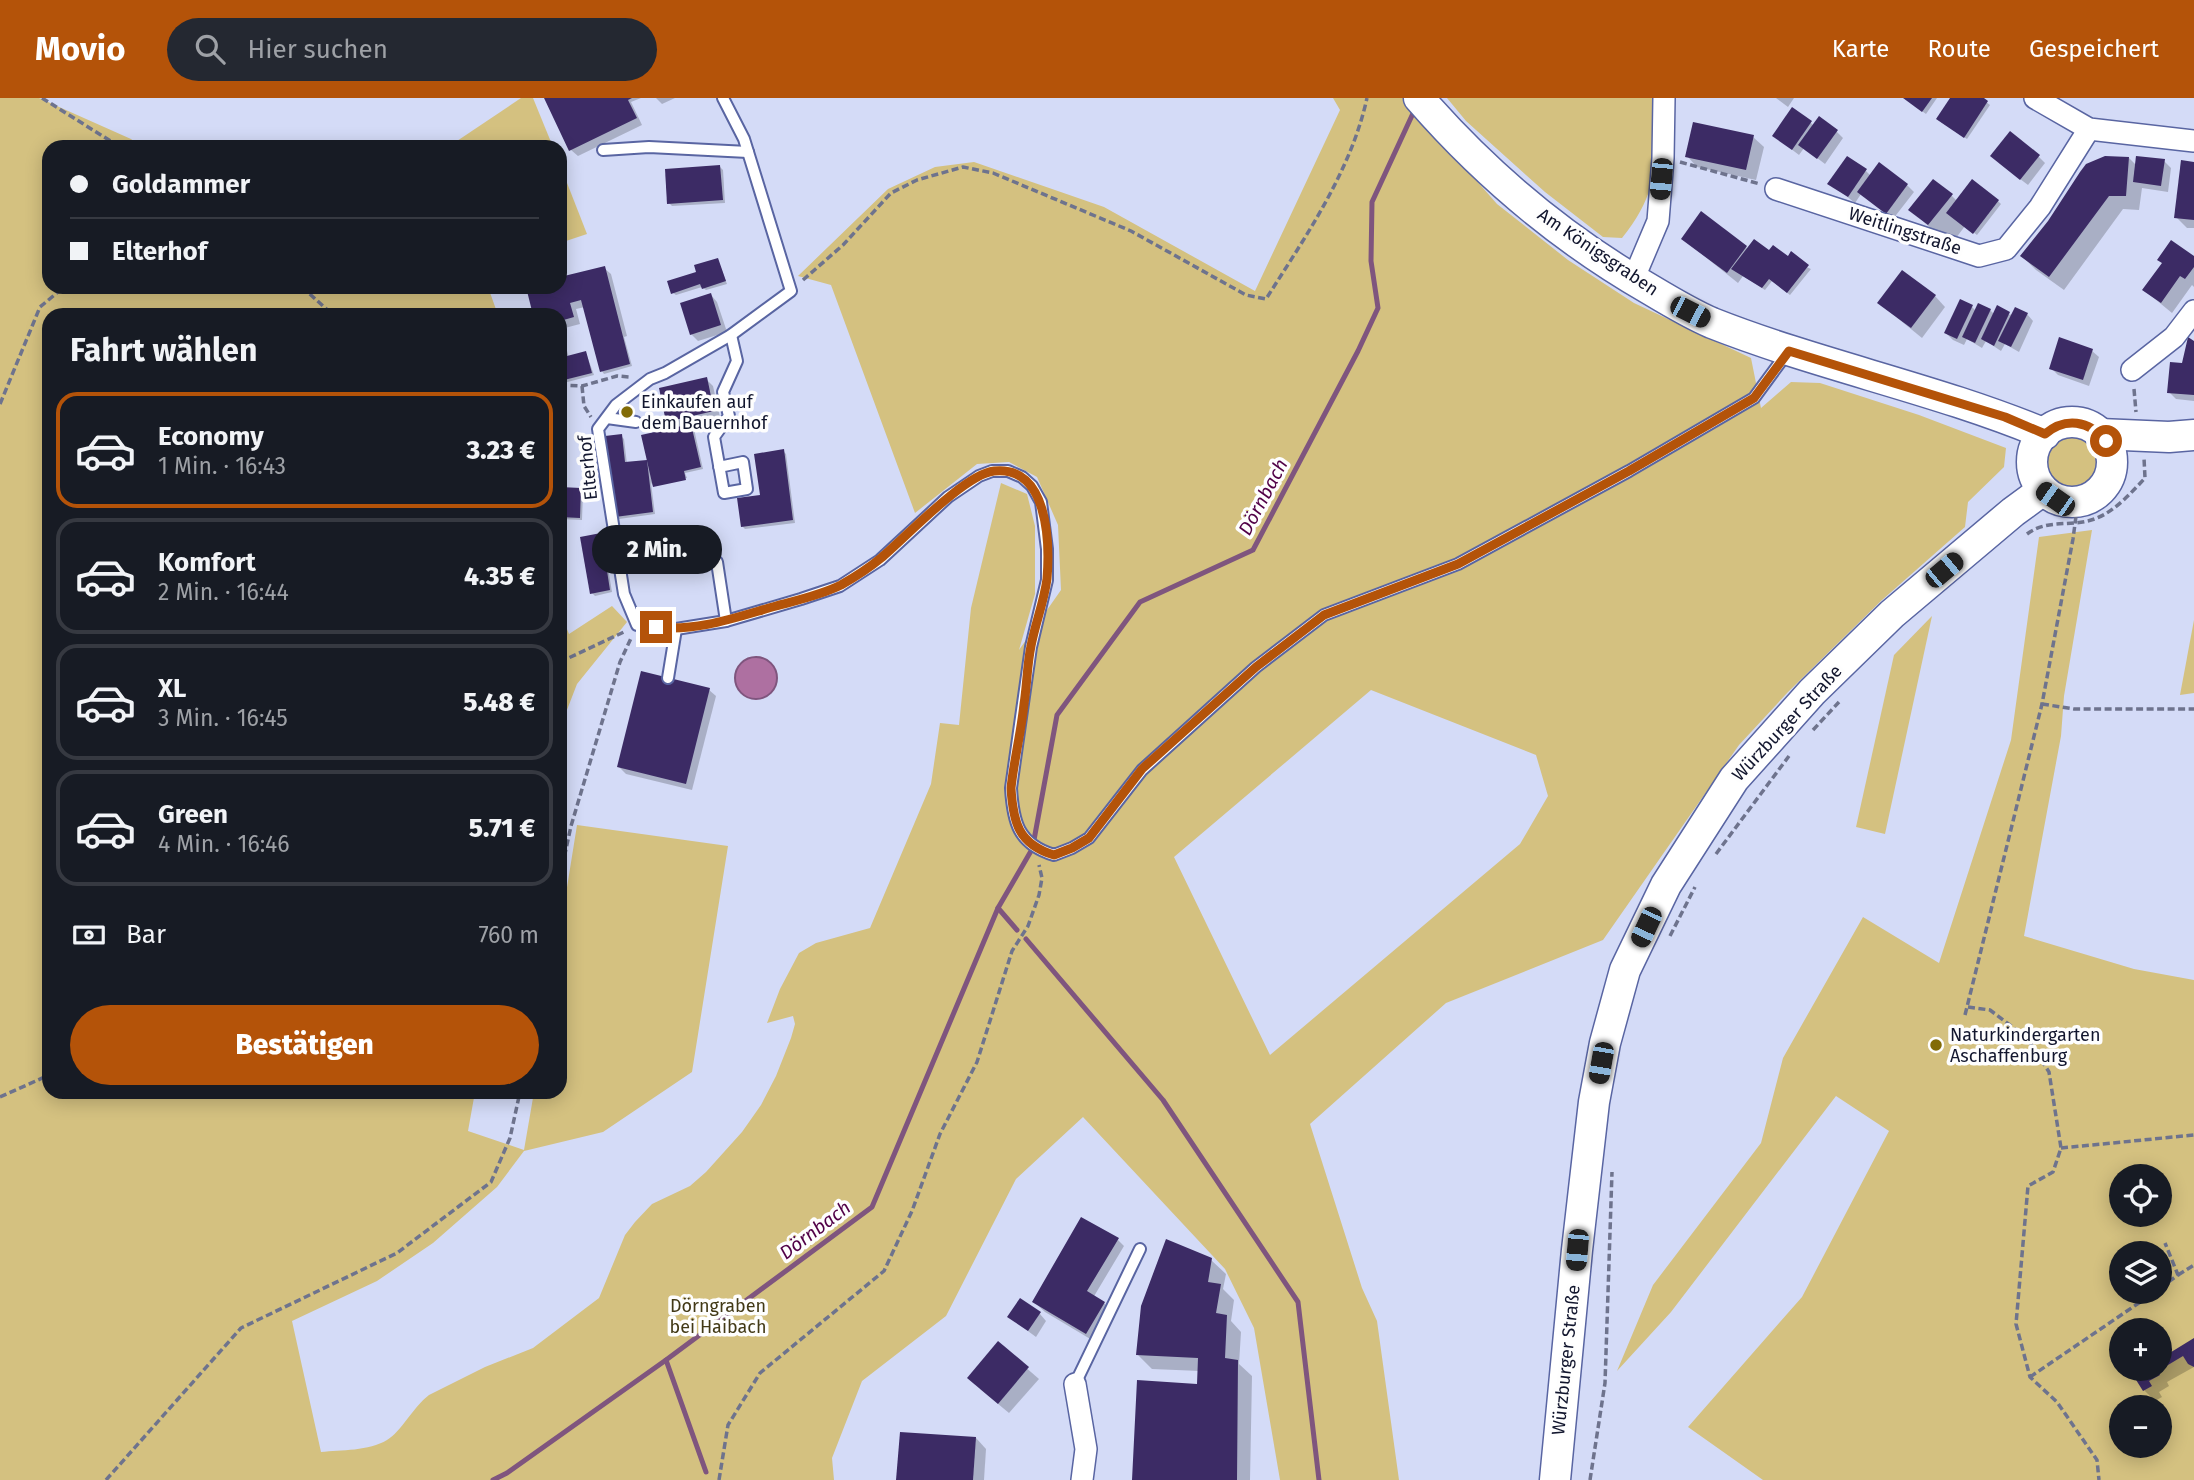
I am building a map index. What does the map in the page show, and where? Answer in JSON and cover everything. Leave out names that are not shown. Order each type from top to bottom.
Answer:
[{"type":"main road","name":"Am Königsgraben","points":[[1419,98],[1453,137],[1494,176],[1552,223],[1633,280],[1709,322],[1789,351],[2010,419],[2040,441]]},
{"type":"main road","points":[[2109,477],[2112,458],[2106,441],[2088,426],[2070,422],[2052,428],[2040,441],[2032,459],[2040,486],[2055,499],[2069,502],[2077,512],[2129,459],[2181,436]]},
{"type":"main road","points":[[2100,434],[2181,436]]},
{"type":"main road","name":"Würzburger Straße","points":[[1555,1480],[1594,1102],[1605,1044],[1625,970],[1666,884],[1734,779],[1812,692],[1892,614],[2019,524],[2040,486]]},
{"type":"street","points":[[1633,280],[1658,221],[1664,98]]},
{"type":"street","points":[[2035,98],[2089,129],[2194,141]]},
{"type":"street","name":"Weitlingstraße","points":[[1776,189],[1979,256],[2006,249],[2040,207],[2089,129]]},
{"type":"street","points":[[2132,370],[2174,337],[2194,311]]},
{"type":"street","points":[[1075,1384],[1086,1449],[1082,1480]]},
{"type":"lane","points":[[723,98],[744,139],[791,290]]},
{"type":"lane","points":[[603,150],[649,147],[748,152]]},
{"type":"lane","name":"Elterhof","points":[[637,625],[624,594],[598,429],[616,405],[650,379],[732,335],[791,290]]},
{"type":"lane","points":[[719,467],[715,437],[729,416],[723,392],[737,361],[732,335]]},
{"type":"lane","points":[[637,625],[676,629],[726,621],[840,586],[880,559],[948,498],[979,477],[992,471],[1008,471],[1022,477],[1032,486],[1041,502],[1047,549],[1046,580],[1031,647],[1011,788],[1017,829],[1036,848],[1054,855],[1089,838],[1142,769],[1256,667],[1324,615],[1458,564],[1629,471],[1754,398],[1789,351]]},
{"type":"lane","points":[[607,418],[636,422]]},
{"type":"lane","points":[[717,562],[726,621]]},
{"type":"lane","points":[[668,678],[676,629]]},
{"type":"lane","points":[[1075,1384],[1140,1250]]},
{"type":"path","points":[[42,98],[109,140]]},
{"type":"path","points":[[791,290],[843,245],[891,193],[917,180],[963,167],[993,173],[1131,231],[1246,295],[1266,299],[1316,220],[1345,162],[1367,98]]},
{"type":"path","points":[[1663,158],[1776,189]]},
{"type":"path","points":[[0,404],[40,307],[56,294]]},
{"type":"path","points":[[310,294],[325,308]]},
{"type":"path","points":[[2132,370],[2136,415]]},
{"type":"path","points":[[567,385],[582,386],[617,376],[650,379]]},
{"type":"path","points":[[582,386],[584,406],[598,429]]},
{"type":"path","points":[[2019,524],[2036,528],[2077,512],[2097,518],[2115,507],[2145,478]]},
{"type":"path","points":[[1965,1015],[2042,704],[2077,512]]},
{"type":"path","points":[[567,659],[637,625]]},
{"type":"path","points":[[567,841],[620,662],[637,625]]},
{"type":"path","points":[[1809,734],[1846,694]]},
{"type":"path","points":[[2042,704],[2074,709],[2194,709]]},
{"type":"path","points":[[1710,863],[1791,754]]},
{"type":"path","points":[[719,1480],[728,1425],[760,1373],[884,1271],[912,1212],[940,1134],[977,1062],[1012,951],[1028,926],[1042,878],[1036,848]]},
{"type":"path","points":[[1666,943],[1696,885]]},
{"type":"path","points":[[1968,1007],[1990,1010],[2027,1038],[2049,1072],[2061,1148],[2053,1172],[2028,1186],[2016,1324],[2030,1377],[2057,1402],[2097,1460],[2099,1480]]},
{"type":"path","points":[[0,1097],[42,1077]]},
{"type":"path","points":[[106,1480],[241,1328],[397,1253],[491,1182],[510,1138],[518,1099]]},
{"type":"path","points":[[2061,1148],[2194,1135]]},
{"type":"path","points":[[1590,1480],[1605,1383],[1612,1165]]},
{"type":"path","points":[[2172,1260],[2178,1275]]},
{"type":"path","points":[[2172,1279],[2194,1265]]},
{"type":"path","points":[[2030,1377],[2137,1304]]},
{"type":"green space","name":"Dörngraben bei Haibach","points":[[0,98],[39,98],[132,140],[42,140],[42,294],[490,294],[496,308],[42,308],[42,1099],[474,1099],[468,1131],[524,1150],[533,1099],[567,1099],[567,887],[577,825],[728,846],[692,1072],[603,1132],[524,1151],[497,1187],[433,1243],[377,1281],[292,1321],[321,1452],[380,1444],[397,1431],[429,1395],[485,1367],[533,1348],[599,1298],[625,1235],[635,1222],[652,1204],[690,1186],[706,1172],[742,1132],[761,1105],[776,1076],[795,1024],[793,1016],[767,1023],[780,989],[799,953],[816,943],[870,928],[931,784],[940,723],[959,725],[971,608],[1001,483],[1027,494],[1035,526],[1035,594],[1019,650],[1061,590],[1058,525],[1037,477],[1009,462],[977,464],[915,513],[831,285],[798,276],[888,189],[935,167],[974,162],[1104,207],[1255,291],[1340,110],[1333,98],[1404,98],[1497,204],[1568,260],[1634,303],[1751,358],[1761,408],[1791,382],[1820,383],[1919,415],[2006,448],[2004,467],[1968,502],[1965,527],[1882,600],[1788,692],[1739,745],[1603,940],[1446,1003],[1310,1124],[1362,1288],[1377,1321],[1399,1480],[1280,1480],[1254,1328],[1225,1269],[1083,1117],[1016,1179],[946,1316],[862,1381],[832,1458],[834,1480],[0,1480]],"holes":[[[1371,690],[1536,755],[1548,796],[1520,844],[1270,1055],[1174,857]]]},
{"type":"green space","points":[[521,98],[533,98],[550,140],[458,140]]},
{"type":"green space","points":[[1447,98],[1656,98],[1654,172],[1644,204],[1635,221],[1622,238],[1603,237],[1545,192],[1466,121]]},
{"type":"green space","points":[[567,183],[587,234],[567,241]]},
{"type":"green space","points":[[2073,435],[2084,437],[2093,443],[2099,452],[2099,474],[2093,483],[2084,489],[2073,491],[2062,489],[2053,483],[2047,474],[2045,463],[2047,452],[2053,443],[2062,437]]},
{"type":"green space","points":[[2092,530],[2064,696],[2061,736],[2024,936],[2134,969],[2194,980],[2194,1480],[1763,1480],[1688,1427],[1802,1297],[1889,1131],[1836,1096],[1671,1312],[1617,1371],[1653,1285],[1761,1143],[1783,1058],[1863,917],[1939,963],[2011,740],[2039,537]]},
{"type":"green space","points":[[612,606],[627,622],[577,684],[567,710],[567,629],[569,634]]},
{"type":"green space","points":[[1932,616],[1885,834],[1856,827],[1894,655]]},
{"type":"green space","points":[[2194,620],[2194,693],[2180,695]]},
{"type":"shaded area","points":[[756,657],[771,663],[777,678],[771,693],[756,699],[741,693],[735,678],[741,663]]},
{"type":"building","points":[[544,98],[632,98],[628,100],[637,118],[569,151],[567,140],[564,140]]},
{"type":"building","points":[[1903,98],[1932,98],[1922,112]]},
{"type":"building","points":[[1950,98],[1984,98],[1988,101],[1964,138],[1936,119]]},
{"type":"building","points":[[1792,107],[1812,121],[1792,150],[1772,136]]},
{"type":"building","points":[[1819,116],[1838,130],[1817,159],[1798,145]]},
{"type":"building","points":[[1693,122],[1754,135],[1746,170],[1685,157]]},
{"type":"building","points":[[2010,131],[2040,155],[2020,180],[1990,156]]},
{"type":"building","points":[[1847,156],[1867,169],[1848,197],[1827,184]]},
{"type":"building","points":[[2105,156],[2129,157],[2126,196],[2109,196],[2049,277],[2020,256],[2048,221],[2086,164]]},
{"type":"building","points":[[2136,156],[2165,159],[2161,186],[2133,182]]},
{"type":"building","points":[[2181,160],[2194,162],[2194,220],[2174,218]]},
{"type":"building","points":[[1879,162],[1908,184],[1886,214],[1857,192]]},
{"type":"building","points":[[720,165],[723,200],[667,204],[665,169]]},
{"type":"building","points":[[1933,179],[1953,194],[1928,225],[1908,210]]},
{"type":"building","points":[[1972,179],[1999,200],[1973,234],[1946,213]]},
{"type":"building","points":[[1701,211],[1747,246],[1727,273],[1681,239]]},
{"type":"building","points":[[1754,239],[1769,250],[1773,245],[1788,256],[1791,251],[1809,265],[1787,293],[1769,279],[1762,288],[1731,269]]},
{"type":"building","points":[[2171,240],[2194,256],[2194,267],[2185,279],[2180,276],[2161,303],[2142,290],[2162,263],[2157,260]]},
{"type":"building","points":[[718,258],[726,281],[702,289],[700,284],[671,294],[667,281],[696,272],[694,265]]},
{"type":"building","points":[[605,266],[630,364],[600,372],[581,300],[570,303],[574,317],[567,319],[567,308],[531,308],[528,294],[567,294],[567,275]]},
{"type":"building","points":[[1902,270],[1936,295],[1911,328],[1877,303]]},
{"type":"building","points":[[711,293],[721,325],[690,335],[680,303]]},
{"type":"building","points":[[1960,299],[1973,305],[1957,339],[1944,333]]},
{"type":"building","points":[[1978,303],[1991,309],[1975,343],[1962,337]]},
{"type":"building","points":[[1997,305],[2010,312],[1994,346],[1981,339]]},
{"type":"building","points":[[2015,307],[2028,313],[2011,347],[1998,341]]},
{"type":"building","points":[[2059,337],[2093,349],[2083,380],[2049,369]]},
{"type":"building","points":[[2188,337],[2194,341],[2194,395],[2167,393],[2170,362],[2182,363]]},
{"type":"building","points":[[586,351],[592,373],[567,379],[567,356]]},
{"type":"building","points":[[707,377],[714,411],[666,422],[659,388]]},
{"type":"building","points":[[691,424],[701,467],[684,471],[686,480],[653,487],[641,435]]},
{"type":"building","points":[[622,434],[625,462],[647,460],[653,512],[615,517],[605,436]]},
{"type":"building","points":[[784,449],[793,520],[741,527],[737,498],[760,495],[754,454]]},
{"type":"building","points":[[567,487],[581,488],[580,518],[567,517]]},
{"type":"building","points":[[601,533],[610,590],[590,594],[580,537]]},
{"type":"building","points":[[641,671],[710,688],[686,784],[617,767]]},
{"type":"building","points":[[1081,1217],[1119,1238],[1087,1291],[1105,1302],[1086,1334],[1032,1302]]},
{"type":"building","points":[[1166,1239],[1212,1258],[1208,1282],[1221,1284],[1216,1313],[1227,1315],[1225,1358],[1238,1360],[1237,1480],[1132,1480],[1137,1380],[1197,1384],[1198,1358],[1136,1355],[1141,1306]]},
{"type":"building","points":[[1020,1298],[1041,1312],[1028,1331],[1007,1317]]},
{"type":"building","points":[[2194,1338],[2194,1367],[2188,1364],[2183,1356],[2172,1363],[2172,1352]]},
{"type":"building","points":[[998,1341],[1029,1367],[998,1404],[967,1378]]},
{"type":"building","points":[[2137,1381],[2149,1381],[2152,1386],[2143,1391]]},
{"type":"building","points":[[900,1432],[976,1437],[973,1480],[896,1480]]},
{"type":"waterway","name":"Dörnbach","points":[[1034,840],[1057,715],[1140,602],[1253,550],[1358,351],[1378,308],[1371,261],[1372,202],[1415,109]]},
{"type":"waterway","name":"Dörnbach","points":[[493,1480],[507,1473],[666,1360],[872,1207],[998,908],[1031,851]]},
{"type":"waterway","points":[[998,908],[1017,930]]},
{"type":"waterway","points":[[1026,939],[1163,1100],[1298,1302],[1319,1480]]},
{"type":"waterway","points":[[666,1360],[706,1472]]},
{"type":"place","name":"Einkaufen auf dem Bauernhof","points":[[627,412]]},
{"type":"place","name":"Naturkindergarten Aschaffenburg","points":[[1936,1045]]},
{"type":"route","points":[[656,627],[676,629],[726,621],[840,586],[880,559],[948,498],[979,477],[992,471],[1008,471],[1022,477],[1032,486],[1041,502],[1047,549],[1046,580],[1031,647],[1014,763],[1012,801],[1017,829],[1036,848],[1054,855],[1081,844],[1097,831],[1142,769],[1256,667],[1324,615],[1458,564],[1629,471],[1754,398],[1789,351],[2005,417],[2045,434],[2061,424],[2079,423],[2100,434],[2106,441]]}]
